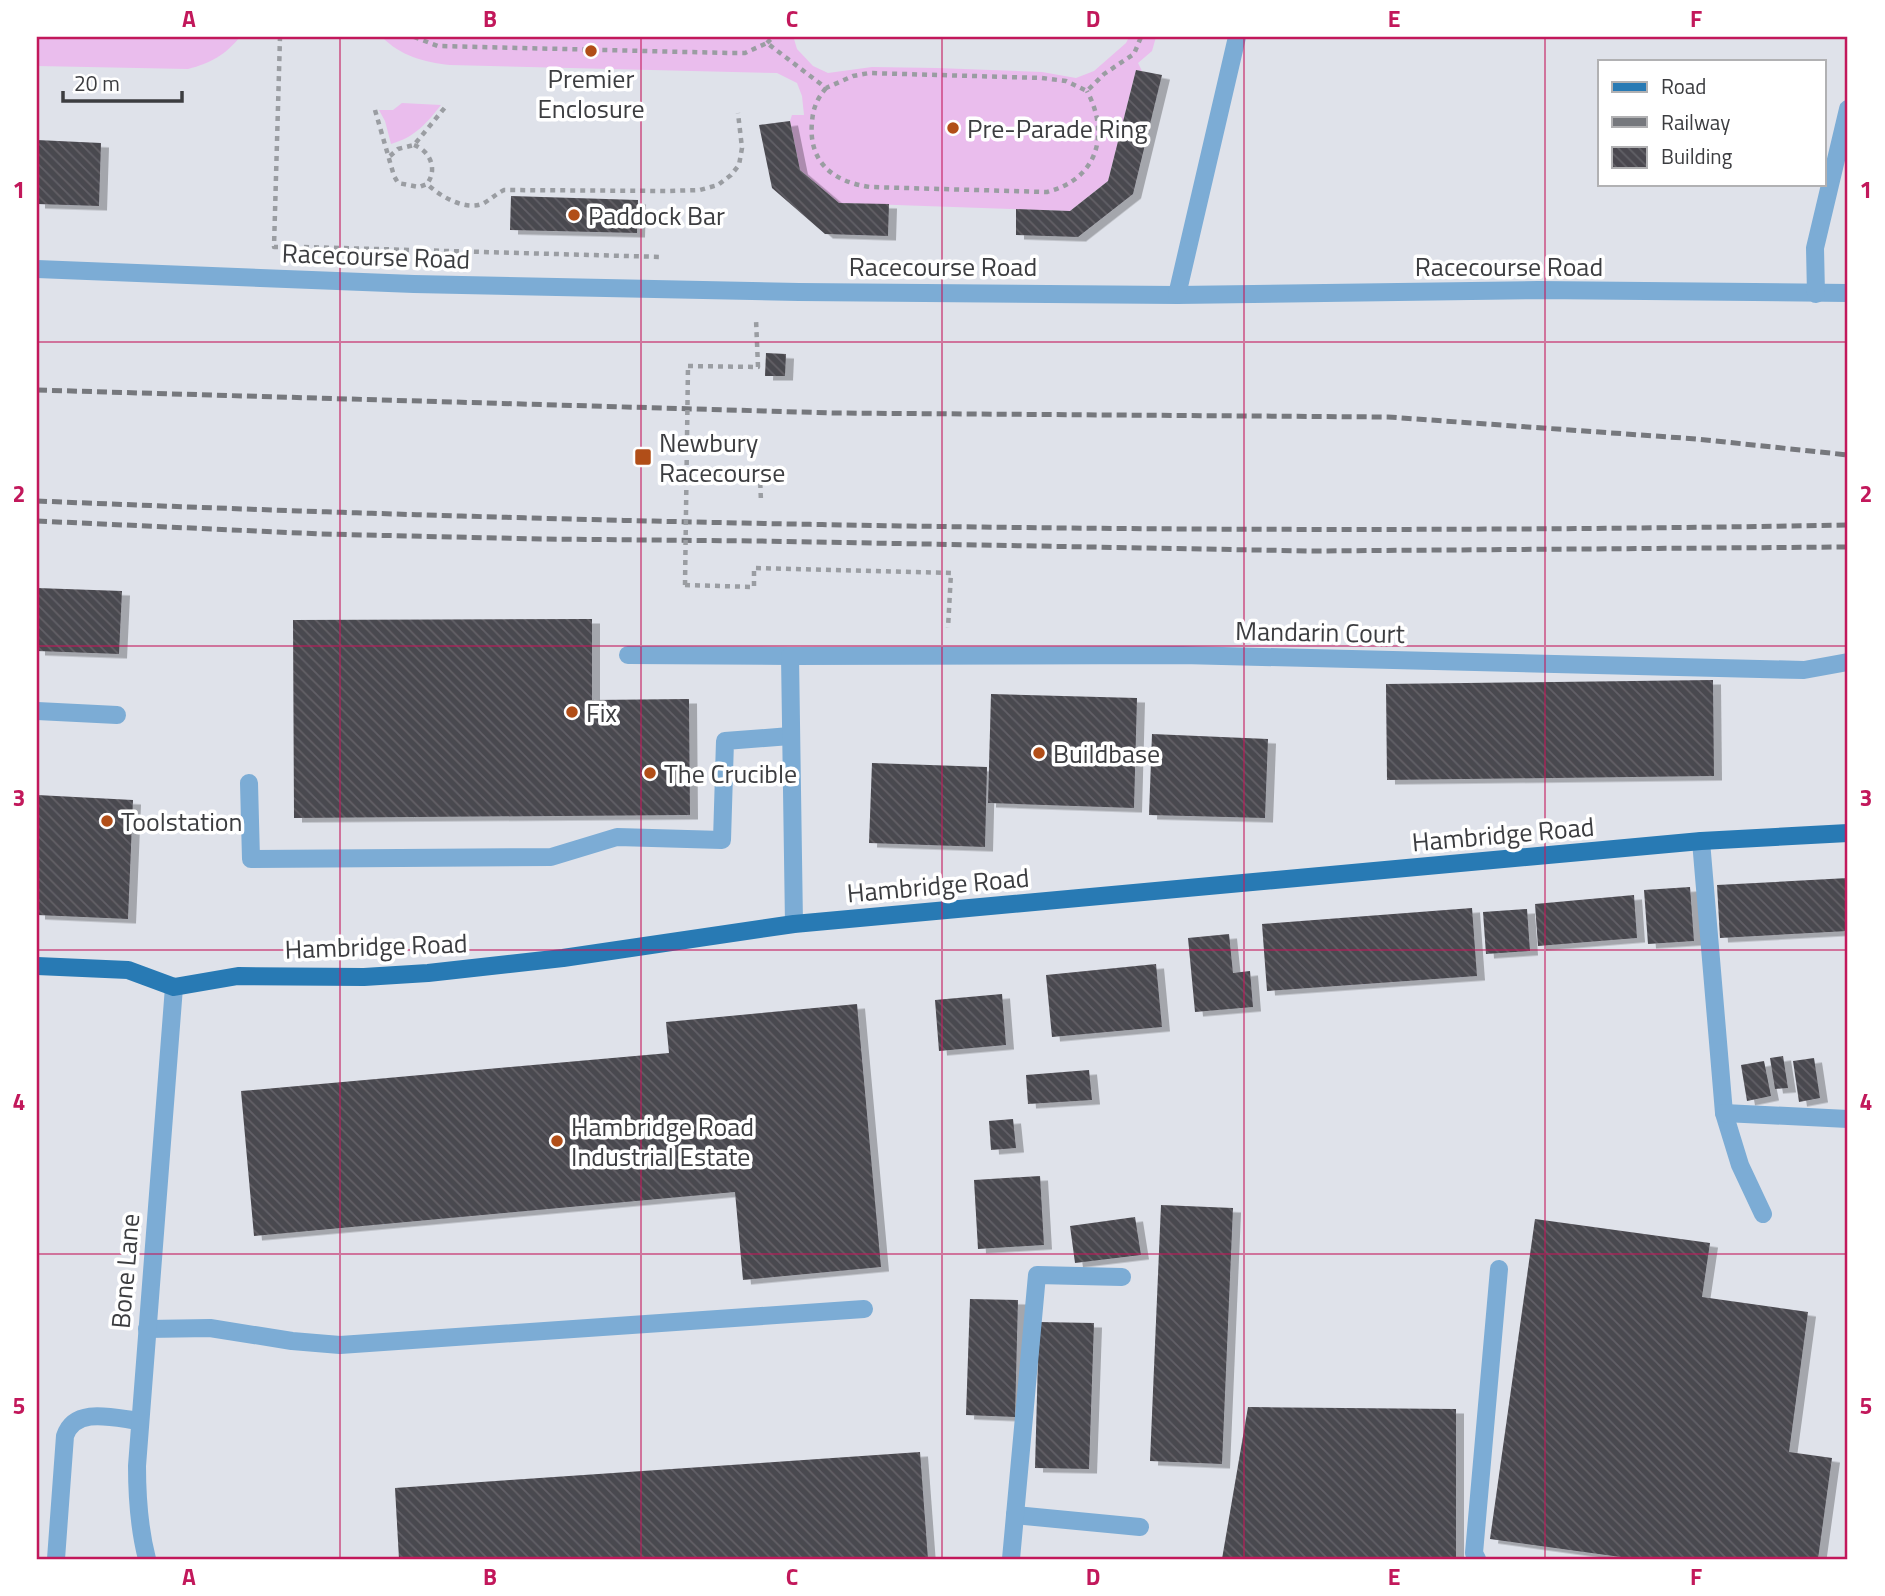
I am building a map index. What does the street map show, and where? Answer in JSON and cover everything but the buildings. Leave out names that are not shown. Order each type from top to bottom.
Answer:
[{"type":"main road","name":"Hambridge Road","points":[[174,987],[238,976],[364,977],[482,969],[794,925],[1701,841],[1848,833]]},
{"type":"main road","points":[[37,966],[128,970],[174,987]]},
{"type":"street","points":[[1177,295],[1237,37]]},
{"type":"street","points":[[1816,294],[1815,248],[1848,109]]},
{"type":"street","name":"Racecourse Road","points":[[37,270],[427,285],[799,292],[1177,295],[1538,290],[1848,293]]},
{"type":"street","name":"Mandarin Court","points":[[628,655],[1182,655],[1804,670],[1848,662]]},
{"type":"street","points":[[790,656],[794,925]]},
{"type":"street","points":[[37,712],[117,715]]},
{"type":"street","points":[[249,783],[251,859],[551,857],[617,837],[722,840],[726,741],[790,736]]},
{"type":"street","points":[[1701,841],[1724,1113],[1740,1165],[1763,1214]]},
{"type":"street","name":"Bone Lane","points":[[147,1559],[138,1502],[139,1421],[174,987]]},
{"type":"street","points":[[1724,1113],[1848,1119]]},
{"type":"street","points":[[1477,1559],[1474,1553],[1499,1269]]},
{"type":"street","points":[[1011,1559],[1037,1275],[1122,1277]]},
{"type":"street","points":[[147,1329],[209,1328],[292,1341],[340,1345],[864,1309]]},
{"type":"street","points":[[56,1559],[65,1436],[68,1427],[75,1419],[90,1416],[139,1421]]},
{"type":"street","points":[[1015,1515],[1140,1527]]},
{"type":"path","points":[[280,37],[274,247],[286,247]]},
{"type":"path","points":[[414,37],[438,46],[729,53],[745,53],[767,43],[773,37]]},
{"type":"path","points":[[1087,91],[1104,74],[1134,54],[1141,37]]},
{"type":"path","points":[[767,43],[826,88]]},
{"type":"path","points":[[869,74],[1042,78],[1066,81],[1087,91],[1097,124],[1096,150],[1083,174],[1062,188],[1047,191],[870,187],[852,184],[829,172],[813,149],[810,139],[817,98],[826,88],[853,76],[869,74]]},
{"type":"path","points":[[389,157],[398,149],[414,145],[447,105]]},
{"type":"path","points":[[375,110],[398,183],[419,187],[427,184],[430,179],[431,162],[421,148],[414,145]]},
{"type":"path","points":[[427,184],[447,198],[469,205],[485,202],[504,190],[700,190],[718,185],[739,165],[742,148],[738,113]]},
{"type":"path","points":[[299,247],[674,257]]},
{"type":"path","points":[[756,319],[758,367],[688,366],[685,585],[754,587],[754,568],[950,573],[948,600]]},
{"type":"path","points":[[687,475],[760,476],[761,502]]},
{"type":"shaded area","points":[[37,37],[240,37],[217,57],[188,69],[37,66]]},
{"type":"shaded area","name":"Pre-Parade Ring","points":[[382,37],[796,37],[794,39],[797,49],[813,66],[828,73],[872,67],[937,68],[1042,72],[1076,78],[1094,71],[1126,43],[1129,37],[1156,37],[1152,51],[1138,63],[1142,71],[1136,70],[1108,181],[1070,211],[839,203],[800,170],[790,121],[792,115],[804,115],[802,96],[797,83],[777,73],[450,65],[413,57]]},
{"type":"shaded area","points":[[402,103],[441,105],[419,129],[407,138],[391,144],[379,110],[393,110]]},
{"type":"railway","points":[[37,390],[834,413],[1388,417],[1697,439],[1848,455]]},
{"type":"railway","points":[[37,501],[489,517],[942,526],[1395,529],[1848,525]]},
{"type":"railway","points":[[37,521],[321,534],[1312,551],[1848,547]]},
{"type":"place","name":"Premier Enclosure","points":[[591,51]]},
{"type":"place","name":"Pre-Parade Ring","points":[[953,128]]},
{"type":"place","name":"Paddock Bar","points":[[574,215]]},
{"type":"place","name":"Newbury Racecourse","points":[[643,457]]},
{"type":"place","name":"Fix","points":[[572,712]]},
{"type":"place","name":"Buildbase","points":[[1039,753]]},
{"type":"place","name":"The Crucible","points":[[650,773]]},
{"type":"place","name":"Toolstation","points":[[107,821]]},
{"type":"place","name":"Hambridge Road Industrial Estate","points":[[557,1141]]}]
